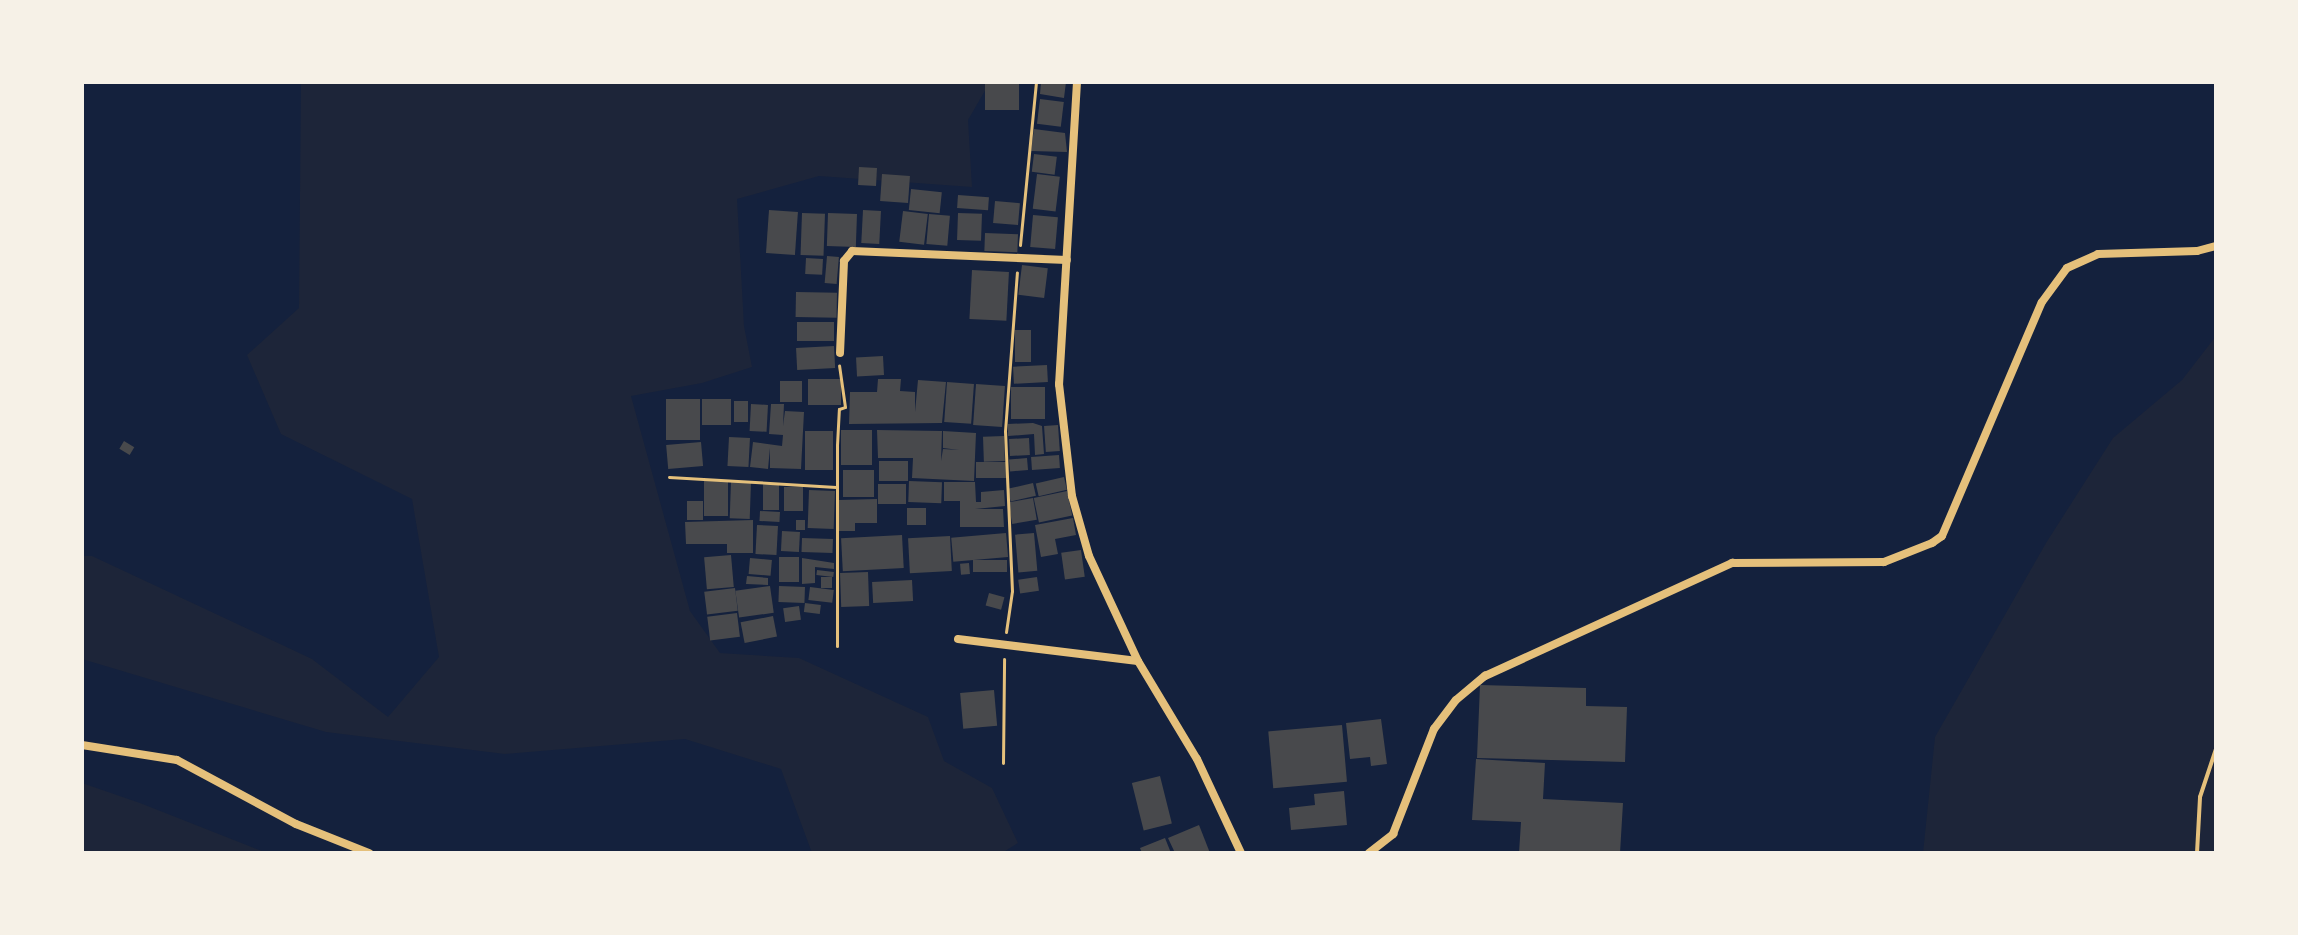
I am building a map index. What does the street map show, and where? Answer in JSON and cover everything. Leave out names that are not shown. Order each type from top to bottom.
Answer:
[{"type":"street","points":[[1077,82],[1059,384],[1072,496],[1089,556],[1138,661],[1197,759],[1241,853]]},
{"type":"street","points":[[1373,852],[1393,834],[1434,729],[1485,676],[1732,563],[1884,562],[1932,543],[1942,536],[2042,302],[2067,268],[2098,254],[2197,251],[2216,246]]},
{"type":"street","points":[[840,353],[848,253],[1067,260]]},
{"type":"street","points":[[958,639],[1138,661]]},
{"type":"street","points":[[82,745],[177,760],[296,824],[369,853]]},
{"type":"lane","points":[[2197,853],[2200,797],[2216,749]]},
{"type":"path","points":[[1003,763],[1004,646],[1012,591],[1005,431],[1036,82]]},
{"type":"path","points":[[837,646],[836,487],[839,409],[845,407],[840,353]]},
{"type":"path","points":[[669,477],[710,476],[836,487]]},
{"type":"shaded area","points":[[301,82],[990,82],[968,120],[972,187],[819,176],[737,199],[744,326],[752,367],[702,383],[631,396],[690,611],[720,653],[799,658],[928,717],[944,761],[992,788],[1018,843],[1002,853],[812,853],[781,769],[685,739],[505,754],[326,732],[82,659],[82,556],[92,556],[312,659],[388,717],[439,657],[412,499],[281,434],[247,355],[299,308]]},
{"type":"shaded area","points":[[2216,336],[2216,853],[1923,853],[1935,737],[2046,543],[2113,438],[2182,380]]},
{"type":"shaded area","points":[[82,783],[140,803],[267,853],[82,853]]},
{"type":"building","points":[[985,82],[1019,82],[1019,110],[985,110]]},
{"type":"building","points":[[1041,82],[1066,82],[1064,98],[1040,94]]},
{"type":"building","points":[[1040,99],[1064,102],[1061,127],[1037,124]]},
{"type":"building","points":[[1034,129],[1065,133],[1067,152],[1031,151]]},
{"type":"building","points":[[1034,154],[1057,157],[1055,175],[1032,172]]},
{"type":"building","points":[[859,167],[877,168],[876,186],[858,185]]},
{"type":"building","points":[[882,174],[910,176],[908,203],[880,201]]},
{"type":"building","points":[[1037,174],[1060,177],[1056,212],[1033,209]]},
{"type":"building","points":[[911,189],[942,192],[940,213],[909,210]]},
{"type":"building","points":[[958,195],[989,197],[988,210],[957,208]]},
{"type":"building","points":[[995,201],[1020,203],[1018,225],[993,223]]},
{"type":"building","points":[[769,210],[798,212],[795,255],[766,253]]},
{"type":"building","points":[[863,210],[881,211],[879,244],[861,243]]},
{"type":"building","points":[[903,211],[928,214],[924,245],[899,242]]},
{"type":"building","points":[[802,213],[825,214],[824,256],[801,255]]},
{"type":"building","points":[[828,213],[857,214],[856,247],[827,246]]},
{"type":"building","points":[[958,213],[982,214],[981,241],[957,240]]},
{"type":"building","points":[[929,214],[950,216],[947,246],[926,244]]},
{"type":"building","points":[[1033,215],[1058,217],[1055,249],[1030,247]]},
{"type":"building","points":[[985,233],[1018,234],[1017,252],[984,251]]},
{"type":"building","points":[[827,256],[839,257],[837,284],[825,283]]},
{"type":"building","points":[[806,258],[823,259],[822,275],[805,274]]},
{"type":"building","points":[[1022,265],[1048,268],[1044,298],[1018,295]]},
{"type":"building","points":[[972,270],[1009,272],[1006,321],[969,319]]},
{"type":"building","points":[[796,292],[837,293],[837,318],[796,317]]},
{"type":"building","points":[[797,322],[834,322],[834,341],[797,341]]},
{"type":"building","points":[[1015,330],[1031,330],[1031,362],[1015,362]]},
{"type":"building","points":[[834,346],[835,368],[797,370],[796,348]]},
{"type":"building","points":[[883,356],[884,375],[857,376],[856,357]]},
{"type":"building","points":[[1047,365],[1048,382],[1014,384],[1013,367]]},
{"type":"building","points":[[808,379],[841,379],[841,405],[808,405]]},
{"type":"building","points":[[878,379],[901,379],[900,391],[915,392],[915,412],[918,380],[946,382],[942,423],[849,424],[850,392],[877,392]]},
{"type":"building","points":[[780,381],[802,381],[802,402],[780,402]]},
{"type":"building","points":[[947,382],[974,384],[971,424],[944,422]]},
{"type":"building","points":[[976,384],[1005,386],[1002,427],[973,425]]},
{"type":"building","points":[[1011,387],[1045,387],[1045,419],[1011,419]]},
{"type":"building","points":[[666,399],[700,399],[700,440],[666,440]]},
{"type":"building","points":[[702,399],[731,399],[731,425],[702,425]]},
{"type":"building","points":[[734,401],[748,401],[748,422],[734,422]]},
{"type":"building","points":[[751,404],[768,405],[767,432],[750,431]]},
{"type":"building","points":[[771,404],[784,404],[783,426],[785,411],[804,412],[801,469],[770,468],[770,448],[768,469],[750,467],[753,442],[782,446],[783,435],[769,434]]},
{"type":"building","points":[[1033,423],[1042,426],[1044,454],[1035,455],[1034,434],[1008,436],[1008,424]]},
{"type":"building","points":[[1058,425],[1060,451],[1046,452],[1044,426]]},
{"type":"building","points":[[841,430],[872,430],[872,465],[841,465]]},
{"type":"building","points":[[877,430],[942,431],[941,461],[943,449],[959,450],[943,448],[943,431],[976,433],[974,481],[912,478],[913,458],[878,458]]},
{"type":"building","points":[[805,431],[833,431],[833,470],[805,470]]},
{"type":"building","points":[[1004,436],[1005,461],[984,462],[983,437]]},
{"type":"building","points":[[729,437],[750,438],[748,467],[727,466]]},
{"type":"building","points":[[1029,438],[1030,455],[1010,456],[1009,439]]},
{"type":"building","points":[[124,441],[134,447],[130,455],[119,449]]},
{"type":"building","points":[[701,442],[703,466],[668,469],[666,445]]},
{"type":"building","points":[[1059,455],[1060,468],[1032,470],[1031,457]]},
{"type":"building","points":[[1027,458],[1028,470],[1010,472],[1009,460]]},
{"type":"building","points":[[879,461],[908,461],[908,481],[879,481]]},
{"type":"building","points":[[976,462],[1006,462],[1006,478],[976,478]]},
{"type":"building","points":[[843,470],[874,470],[874,497],[843,497]]},
{"type":"building","points":[[1064,477],[1067,490],[1039,496],[1036,484]]},
{"type":"building","points":[[704,480],[728,480],[728,516],[704,516]]},
{"type":"building","points":[[731,481],[751,482],[750,519],[730,518]]},
{"type":"building","points":[[909,481],[942,482],[941,503],[908,502]]},
{"type":"building","points":[[944,482],[975,482],[976,502],[981,502],[981,492],[1004,490],[1005,506],[975,509],[1003,509],[1004,527],[960,527],[960,501],[944,501]]},
{"type":"building","points":[[1033,483],[1036,496],[1011,502],[1008,489]]},
{"type":"building","points":[[878,484],[906,484],[906,504],[878,504]]},
{"type":"building","points":[[763,485],[779,485],[779,510],[763,510]]},
{"type":"building","points":[[784,487],[803,487],[803,511],[784,511]]},
{"type":"building","points":[[809,490],[835,491],[834,529],[808,528]]},
{"type":"building","points":[[1067,491],[1072,515],[1039,523],[1034,498]]},
{"type":"building","points":[[1033,498],[1037,520],[1012,524],[1008,502]]},
{"type":"building","points":[[877,499],[877,523],[855,523],[855,531],[839,531],[839,500]]},
{"type":"building","points":[[687,501],[703,501],[703,520],[687,520]]},
{"type":"building","points":[[907,508],[926,508],[926,525],[907,525]]},
{"type":"building","points":[[760,511],[780,512],[779,522],[759,521]]},
{"type":"building","points":[[1073,518],[1076,535],[1055,539],[1058,554],[1041,557],[1035,525]]},
{"type":"building","points":[[753,520],[753,553],[727,553],[727,544],[686,544],[685,522]]},
{"type":"building","points":[[796,520],[805,520],[805,530],[796,530]]},
{"type":"building","points":[[757,525],[778,526],[776,555],[755,554]]},
{"type":"building","points":[[782,531],[800,532],[799,552],[781,551]]},
{"type":"building","points":[[1006,533],[1008,557],[953,562],[951,538]]},
{"type":"building","points":[[1034,533],[1037,571],[1018,573],[1015,535]]},
{"type":"building","points":[[902,535],[904,568],[843,571],[841,538]]},
{"type":"building","points":[[950,536],[952,571],[910,573],[908,538]]},
{"type":"building","points":[[802,538],[833,539],[832,553],[802,552]]},
{"type":"building","points":[[1081,550],[1085,577],[1065,580],[1061,553]]},
{"type":"building","points":[[731,555],[734,587],[707,589],[704,557]]},
{"type":"building","points":[[779,557],[799,557],[799,582],[779,582]]},
{"type":"building","points":[[750,558],[772,560],[771,576],[749,574]]},
{"type":"building","points":[[802,558],[834,563],[834,569],[815,567],[815,583],[802,584]]},
{"type":"building","points":[[973,560],[1007,560],[1007,572],[973,572]]},
{"type":"building","points":[[969,563],[970,574],[961,575],[960,564]]},
{"type":"building","points":[[817,570],[834,572],[833,577],[816,575]]},
{"type":"building","points":[[868,572],[869,606],[841,607],[840,573]]},
{"type":"building","points":[[747,576],[768,578],[768,585],[746,584]]},
{"type":"building","points":[[821,577],[832,577],[832,588],[821,588]]},
{"type":"building","points":[[1037,577],[1039,591],[1020,594],[1018,580]]},
{"type":"building","points":[[912,580],[913,601],[873,603],[872,582]]},
{"type":"building","points":[[770,586],[774,613],[739,618],[735,591]]},
{"type":"building","points":[[779,586],[805,587],[804,603],[778,602]]},
{"type":"building","points":[[810,587],[834,590],[832,603],[808,600]]},
{"type":"building","points":[[735,588],[738,611],[707,615],[704,592]]},
{"type":"building","points":[[989,593],[1004,597],[1001,610],[986,606]]},
{"type":"building","points":[[805,603],[821,605],[820,614],[804,612]]},
{"type":"building","points":[[799,606],[801,620],[785,622],[783,608]]},
{"type":"building","points":[[737,613],[740,637],[710,640],[707,617]]},
{"type":"building","points":[[773,616],[777,637],[745,643],[741,622]]},
{"type":"building","points":[[1480,685],[1586,688],[1586,706],[1627,707],[1625,762],[1477,758]]},
{"type":"building","points":[[994,690],[997,726],[963,729],[960,693]]},
{"type":"building","points":[[1381,719],[1387,764],[1371,766],[1370,757],[1350,759],[1346,723]]},
{"type":"building","points":[[1342,725],[1347,782],[1273,788],[1268,731]]},
{"type":"building","points":[[1476,759],[1545,763],[1543,799],[1623,803],[1620,853],[1519,853],[1521,822],[1472,820]]},
{"type":"building","points":[[1160,776],[1172,824],[1144,831],[1132,783]]},
{"type":"building","points":[[1344,791],[1347,825],[1291,830],[1289,808],[1315,805],[1314,794]]},
{"type":"building","points":[[1199,825],[1210,853],[1175,853],[1168,838]]},
{"type":"building","points":[[1165,838],[1171,853],[1142,853],[1140,848]]}]
